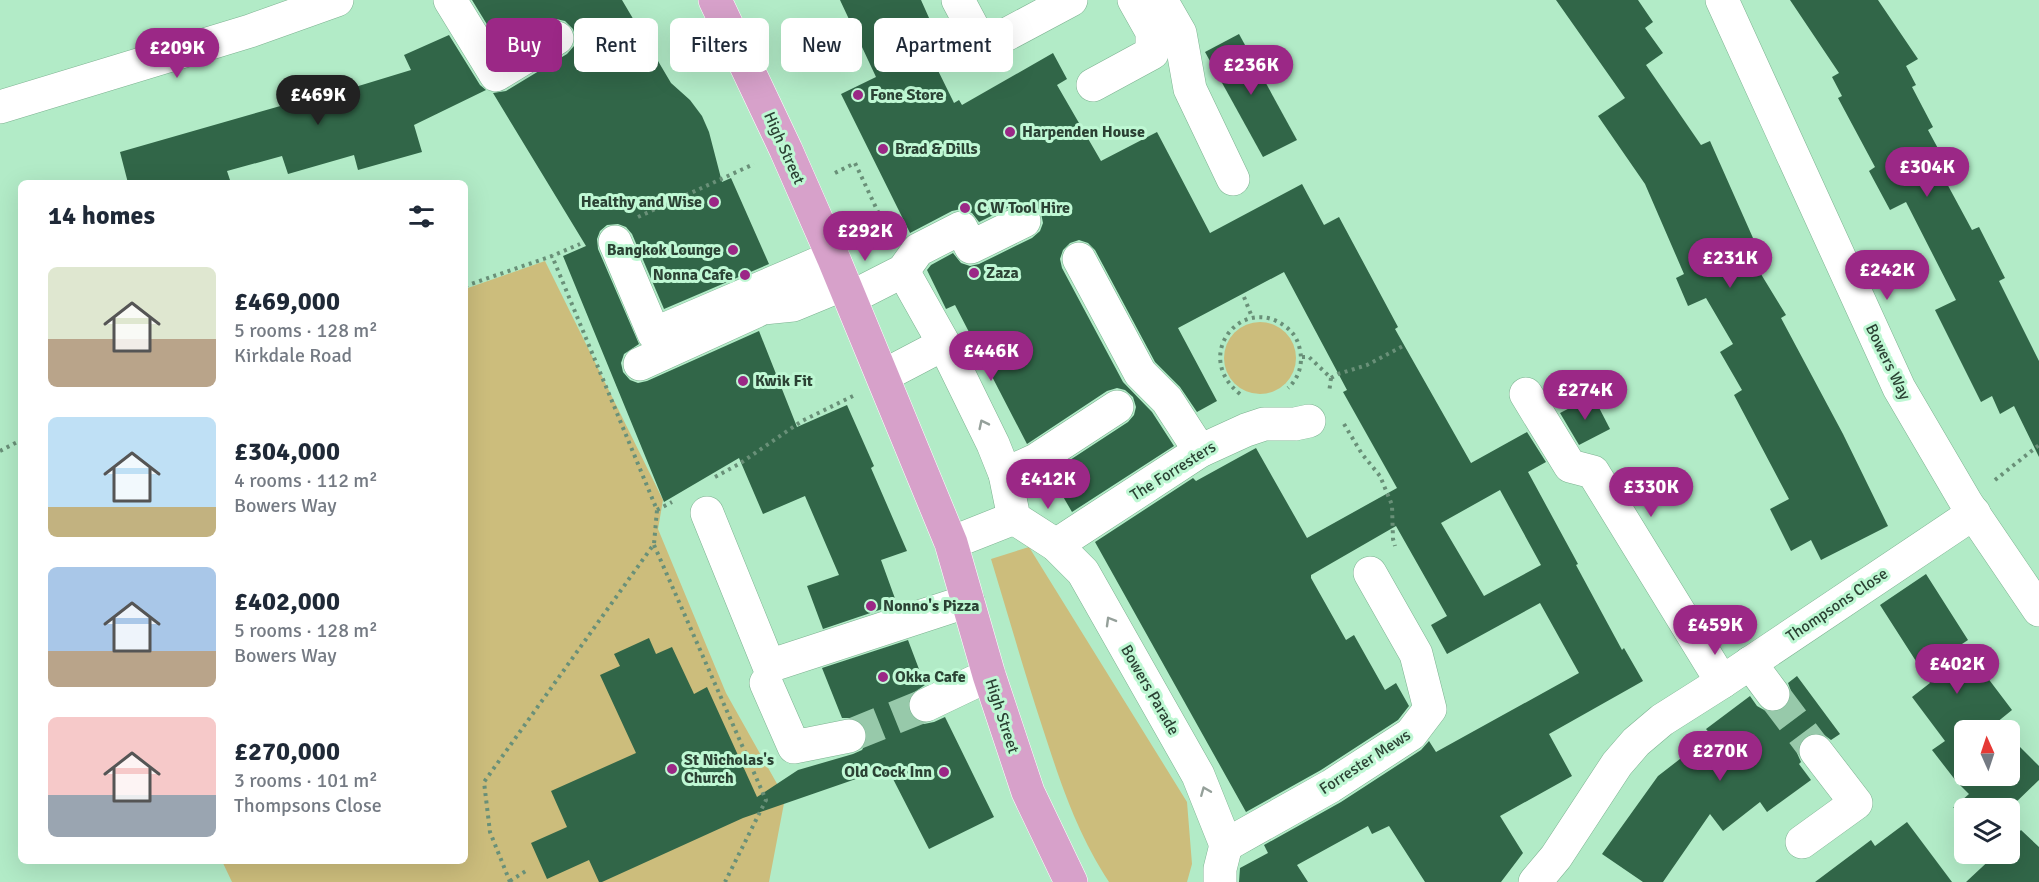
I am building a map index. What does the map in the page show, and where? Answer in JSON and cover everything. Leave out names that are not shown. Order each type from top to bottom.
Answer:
[{"type":"main road","name":"High Street","points":[[715,0],[786,150],[843,280],[951,543],[989,675],[1028,792],[1071,882]]},
{"type":"street","points":[[0,107],[250,31],[337,0]]},
{"type":"street","points":[[450,0],[486,59]]},
{"type":"street","points":[[958,0],[983,47],[1071,0]]},
{"type":"street","points":[[1093,85],[1152,53],[1152,32],[1134,0]]},
{"type":"street","points":[[1161,0],[1180,33],[1190,90],[1233,179]]},
{"type":"street","name":"Bowers Way","points":[[1722,0],[1899,388],[1970,508],[2039,610]]},
{"type":"street","points":[[615,242],[654,334],[843,280],[903,271],[918,250],[961,228],[971,247],[1024,221]]},
{"type":"street","points":[[1079,259],[1140,373],[1167,400],[1200,451]]},
{"type":"street","points":[[903,271],[944,344],[993,444],[1005,474],[1014,518],[1056,545]]},
{"type":"street","points":[[640,364],[763,308],[794,305],[843,280]]},
{"type":"street","points":[[883,376],[944,344]]},
{"type":"street","points":[[1526,394],[1570,466],[1593,472],[1722,682]]},
{"type":"street","points":[[1005,474],[1036,460],[1117,407]]},
{"type":"street","name":"The Forresters","points":[[1056,545],[1200,451],[1264,424],[1295,424],[1327,414]]},
{"type":"street","points":[[707,497],[769,666],[968,601]]},
{"type":"street","name":"Thompsons Close","points":[[1535,882],[1556,857],[1617,764],[1636,742],[1662,720],[1750,663],[1970,508]]},
{"type":"street","points":[[951,543],[1014,518]]},
{"type":"street","name":"Bowers Parade","points":[[1056,545],[1083,572],[1187,754],[1198,775],[1226,845]]},
{"type":"street","name":"Forrester Mews","points":[[1226,845],[1331,786],[1411,734],[1430,709],[1416,654],[1370,573]]},
{"type":"street","points":[[1750,663],[1773,694]]},
{"type":"street","points":[[926,705],[989,675]]},
{"type":"street","points":[[766,683],[794,747],[849,736]]},
{"type":"street","points":[[1802,842],[1856,802],[1816,751]]},
{"type":"street","points":[[1220,882],[1220,869],[1226,845]]},
{"type":"path","points":[[803,189],[855,163],[903,271]]},
{"type":"path","points":[[552,256],[657,510],[654,544],[766,800],[725,882]]},
{"type":"path","points":[[1244,297],[1252,317]]},
{"type":"path","points":[[1248,396],[1241,394],[1230,385],[1222,373],[1219,359],[1228,332],[1239,323],[1252,317],[1267,317],[1280,322],[1291,331],[1299,343],[1302,357],[1300,371],[1293,383],[1282,393]]},
{"type":"path","points":[[1331,378],[1367,364],[1403,346]]},
{"type":"path","points":[[1302,357],[1309,357],[1331,378]]},
{"type":"path","points":[[707,497],[739,464],[802,421],[844,401],[883,376]]},
{"type":"path","points":[[1331,378],[1327,414],[1380,476],[1392,505],[1393,539],[1397,549]]},
{"type":"path","points":[[0,451],[18,442]]},
{"type":"path","points":[[1970,508],[2039,445]]},
{"type":"path","points":[[657,510],[678,499]]},
{"type":"path","points":[[529,869],[510,881],[490,832],[484,782],[654,544]]},
{"type":"shaded area","points":[[545,261],[663,500],[658,529],[726,693],[785,798],[769,882],[232,882],[223,864],[468,864],[468,288]]},
{"type":"shaded area","points":[[1260,322],[1280,328],[1290,338],[1296,358],[1290,378],[1280,388],[1260,394],[1240,388],[1230,378],[1224,358],[1230,338],[1240,328]]},
{"type":"shaded area","points":[[1029,547],[1187,802],[1192,864],[1187,882],[1109,882],[1078,826],[1042,726],[991,559]]},
{"type":"building","points":[[472,0],[622,0],[633,18],[574,18],[574,32],[562,18],[486,18],[486,23]]},
{"type":"building","points":[[840,0],[921,0],[929,18],[874,18],[874,72],[939,72],[954,103],[959,100],[962,105],[1053,53],[1067,79],[1057,85],[1101,161],[1157,132],[1210,233],[1302,184],[1324,225],[1339,217],[1398,327],[1395,329],[1471,463],[1527,432],[1546,462],[1528,472],[1622,650],[1624,648],[1643,681],[1549,734],[1572,776],[1500,816],[1523,853],[1501,882],[1425,882],[1389,826],[1372,834],[1368,826],[1297,865],[1308,882],[1239,882],[1240,868],[1268,853],[1264,845],[1341,802],[1421,750],[1429,741],[1436,752],[1579,673],[1540,603],[1447,654],[1431,625],[1447,616],[1396,526],[1311,575],[1346,640],[1354,635],[1385,690],[1396,683],[1409,706],[1398,720],[1321,770],[1246,812],[1095,542],[1193,478],[1196,481],[1256,448],[1307,538],[1397,488],[1343,392],[1347,390],[1284,272],[1178,328],[1217,401],[1197,412],[1180,387],[1155,362],[1095,250],[1088,243],[1079,240],[1070,243],[1063,250],[1060,259],[1062,268],[1123,382],[1152,412],[1174,446],[1072,512],[1061,493],[1054,497],[1044,477],[1128,422],[1134,415],[1136,407],[1133,397],[1125,390],[1117,388],[1107,391],[1027,444],[955,305],[946,309],[927,270],[931,265],[953,253],[961,263],[970,266],[979,264],[1032,238],[1040,231],[1043,223],[1041,213],[1035,206],[1025,202],[979,222],[972,213],[961,209],[952,211],[910,233],[841,94],[876,77],[862,47],[862,18],[848,18]],"holes":[[[1500,490],[1541,565],[1484,596],[1441,523]]]},
{"type":"building","points":[[1556,0],[1638,0],[1653,22],[1645,28],[1663,53],[1646,65],[1701,145],[1710,141],[1753,238],[1742,243],[1786,315],[1781,318],[1843,434],[1888,526],[1821,560],[1811,540],[1791,551],[1770,509],[1789,499],[1734,395],[1742,390],[1720,352],[1733,344],[1706,298],[1688,306],[1676,278],[1684,274],[1645,184],[1598,116],[1625,98]]},
{"type":"building","points":[[1790,0],[1878,0],[1918,59],[1906,66],[1916,85],[1912,87],[1933,127],[1928,130],[1953,176],[1945,180],[1972,230],[1979,227],[2005,278],[1999,281],[2039,361],[2039,457],[2014,406],[2000,414],[1992,396],[1981,402],[1935,310],[1956,300],[1906,202],[1890,210],[1869,171],[1875,167],[1838,98],[1842,96],[1832,77],[1839,73]]},
{"type":"building","points":[[1239,34],[1297,140],[1263,157],[1205,52]]},
{"type":"building","points":[[449,35],[480,85],[486,90],[414,125],[422,152],[358,170],[354,155],[288,174],[282,156],[227,171],[230,180],[127,180],[120,152],[305,99],[306,102],[411,70],[404,55]]},
{"type":"building","points":[[574,46],[574,72],[658,72],[658,61],[671,83],[690,100],[702,116],[709,132],[722,182],[731,178],[769,264],[664,309],[632,234],[626,227],[618,224],[607,225],[600,231],[597,239],[598,249],[639,344],[624,354],[621,363],[623,372],[630,380],[638,383],[647,381],[759,331],[797,427],[847,405],[907,551],[881,560],[897,604],[823,629],[807,586],[839,575],[805,496],[763,514],[739,458],[664,502],[563,256],[586,246],[493,93],[506,91],[537,72],[562,72],[562,57]]},
{"type":"building","points":[[1593,396],[1610,429],[1579,445],[1560,413]]},
{"type":"building","points":[[1926,574],[1968,640],[1962,644],[2012,710],[2000,720],[1954,720],[1954,778],[1932,750],[1945,741],[1912,697],[1930,683],[1880,605]]},
{"type":"building","points":[[649,638],[656,654],[672,647],[694,694],[707,687],[757,797],[798,770],[862,750],[867,741],[867,732],[856,718],[842,718],[822,668],[908,640],[925,685],[910,695],[907,704],[909,714],[916,721],[924,724],[945,717],[994,817],[929,849],[891,775],[883,779],[879,771],[743,818],[602,882],[599,882],[589,860],[547,879],[531,843],[567,827],[551,791],[636,753],[600,675],[620,666],[614,654]]},
{"type":"building","points":[[1797,676],[1840,734],[1831,740],[1823,734],[1813,733],[1805,736],[1799,743],[1797,753],[1801,762],[1799,764],[1811,780],[1767,812],[1760,802],[1723,831],[1710,814],[1663,882],[1643,882],[1602,854],[1658,776],[1711,735],[1706,729],[1750,696],[1757,706],[1766,711],[1775,713],[1784,709],[1790,701],[1791,691],[1788,683]]},
{"type":"building","points":[[2020,747],[2039,766],[2039,780],[2020,798],[1964,798],[1969,794],[1961,786],[2020,786]]},
{"type":"building","points":[[1907,822],[1952,882],[1815,882],[1871,840],[1875,846]]},
{"type":"building","points":[[2020,831],[2039,847],[2039,882],[1966,882],[1985,864],[2020,864]]},
{"type":"tunnel","points":[[1773,694],[1816,751]]},
{"type":"tunnel","points":[[849,736],[926,705]]},
{"type":"place","name":"Fone Store","points":[[858,95]]},
{"type":"place","name":"Harpenden House","points":[[1010,132]]},
{"type":"place","name":"Brad & Dills","points":[[883,149]]},
{"type":"place","name":"Healthy and Wise","points":[[714,202]]},
{"type":"place","name":"C W Tool Hire","points":[[965,208]]},
{"type":"place","name":"Bangkok Lounge","points":[[733,250]]},
{"type":"place","name":"Zaza","points":[[974,273]]},
{"type":"place","name":"Nonna Cafe","points":[[745,275]]},
{"type":"place","name":"Kwik Fit","points":[[743,381]]},
{"type":"place","name":"Nonno's Pizza","points":[[871,606]]},
{"type":"place","name":"Okka Cafe","points":[[883,677]]},
{"type":"place","name":"St Nicholas's Church","points":[[672,769]]},
{"type":"place","name":"Old Cock Inn","points":[[944,772]]}]
